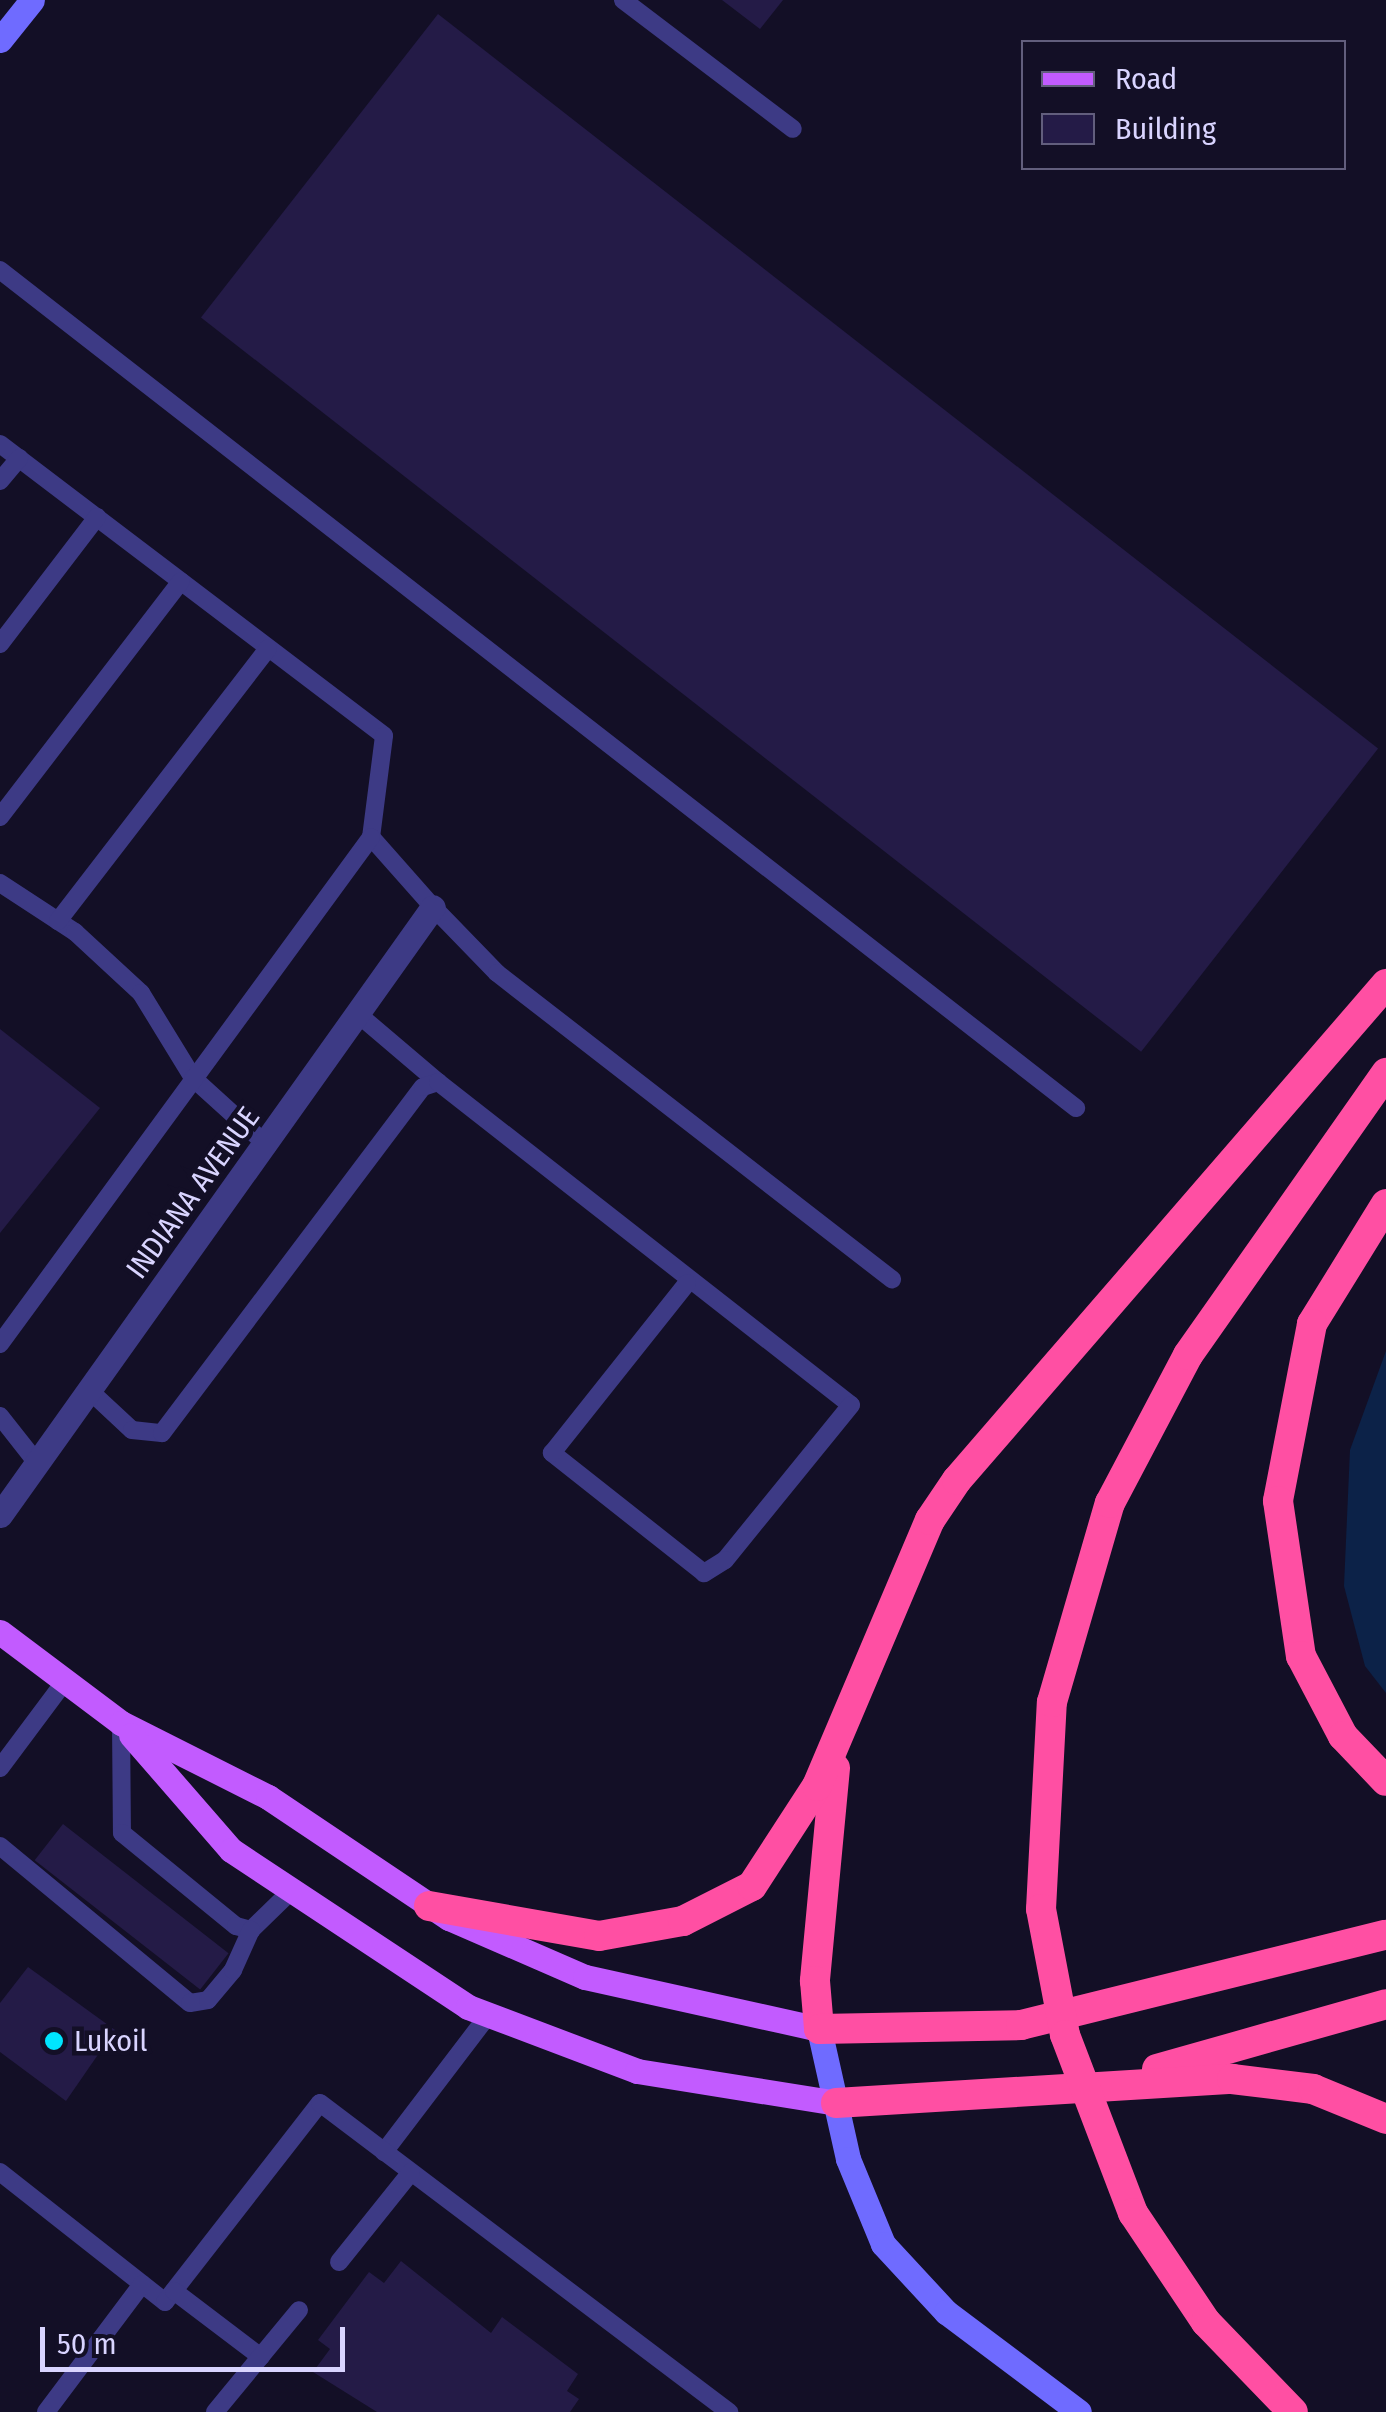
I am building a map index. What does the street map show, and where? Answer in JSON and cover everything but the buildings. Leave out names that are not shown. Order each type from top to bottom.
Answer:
[{"type":"highway","points":[[428,1906],[600,1936],[707,1911],[752,1886],[784,1848],[843,1726],[930,1520],[957,1480],[1386,984]]},
{"type":"highway","points":[[1292,2412],[1206,2322],[1134,2214],[1065,2035],[1041,1909],[1052,1702],[1110,1503],[1188,1355],[1386,1073]]},
{"type":"highway","points":[[1386,1204],[1312,1324],[1278,1501],[1300,1656],[1343,1736],[1386,1781]]},
{"type":"highway","points":[[843,1726],[814,1980],[819,2029],[1022,2026],[1386,1935]]},
{"type":"highway","points":[[1100,2082],[1386,2004]]},
{"type":"highway","points":[[836,2103],[1100,2082],[1277,2082],[1386,2118]]},
{"type":"main road","points":[[0,40],[32,0]]},
{"type":"main road","points":[[0,1632],[121,1723],[268,1797],[428,1906],[585,1976],[819,2029],[862,2202],[900,2266],[1079,2412]]},
{"type":"main road","points":[[121,1723],[230,1850],[288,1894],[488,2016],[637,2071],[836,2103]]},
{"type":"street","name":"INDIANA AVENUE","points":[[0,1515],[268,1146],[433,907]]},
{"type":"lane","points":[[623,0],[793,129]]},
{"type":"lane","points":[[0,270],[1076,1108]]},
{"type":"lane","points":[[0,444],[384,736],[371,837],[0,1344]]},
{"type":"lane","points":[[0,482],[18,458]]},
{"type":"lane","points":[[0,644],[97,517]]},
{"type":"lane","points":[[0,817],[181,581]]},
{"type":"lane","points":[[58,921],[268,648]]},
{"type":"lane","points":[[371,837],[497,974],[892,1280]]},
{"type":"lane","points":[[0,883],[58,921],[141,993],[192,1078],[268,1146]]},
{"type":"lane","points":[[359,1015],[688,1283],[850,1405],[726,1560],[704,1573],[552,1452],[688,1283]]},
{"type":"lane","points":[[90,1391],[132,1430],[162,1433],[423,1088],[438,1082]]},
{"type":"lane","points":[[0,1416],[37,1464]]},
{"type":"lane","points":[[0,1768],[65,1681]]},
{"type":"lane","points":[[121,1723],[122,1833],[251,1930]]},
{"type":"lane","points":[[0,1846],[190,2003],[208,2000],[233,1970],[251,1930],[288,1894]]},
{"type":"lane","points":[[384,2152],[488,2016]]},
{"type":"lane","points":[[0,2172],[166,2302],[320,2103],[730,2412]]},
{"type":"lane","points":[[339,2262],[411,2172]]},
{"type":"lane","points":[[46,2412],[142,2284]]},
{"type":"lane","points":[[174,2292],[261,2356]]},
{"type":"lane","points":[[214,2412],[299,2310]]},
{"type":"water","points":[[1386,1351],[1386,1693],[1365,1666],[1344,1586],[1350,1450]]},
{"type":"place","name":"Lukoil","points":[[54,2041]]}]
